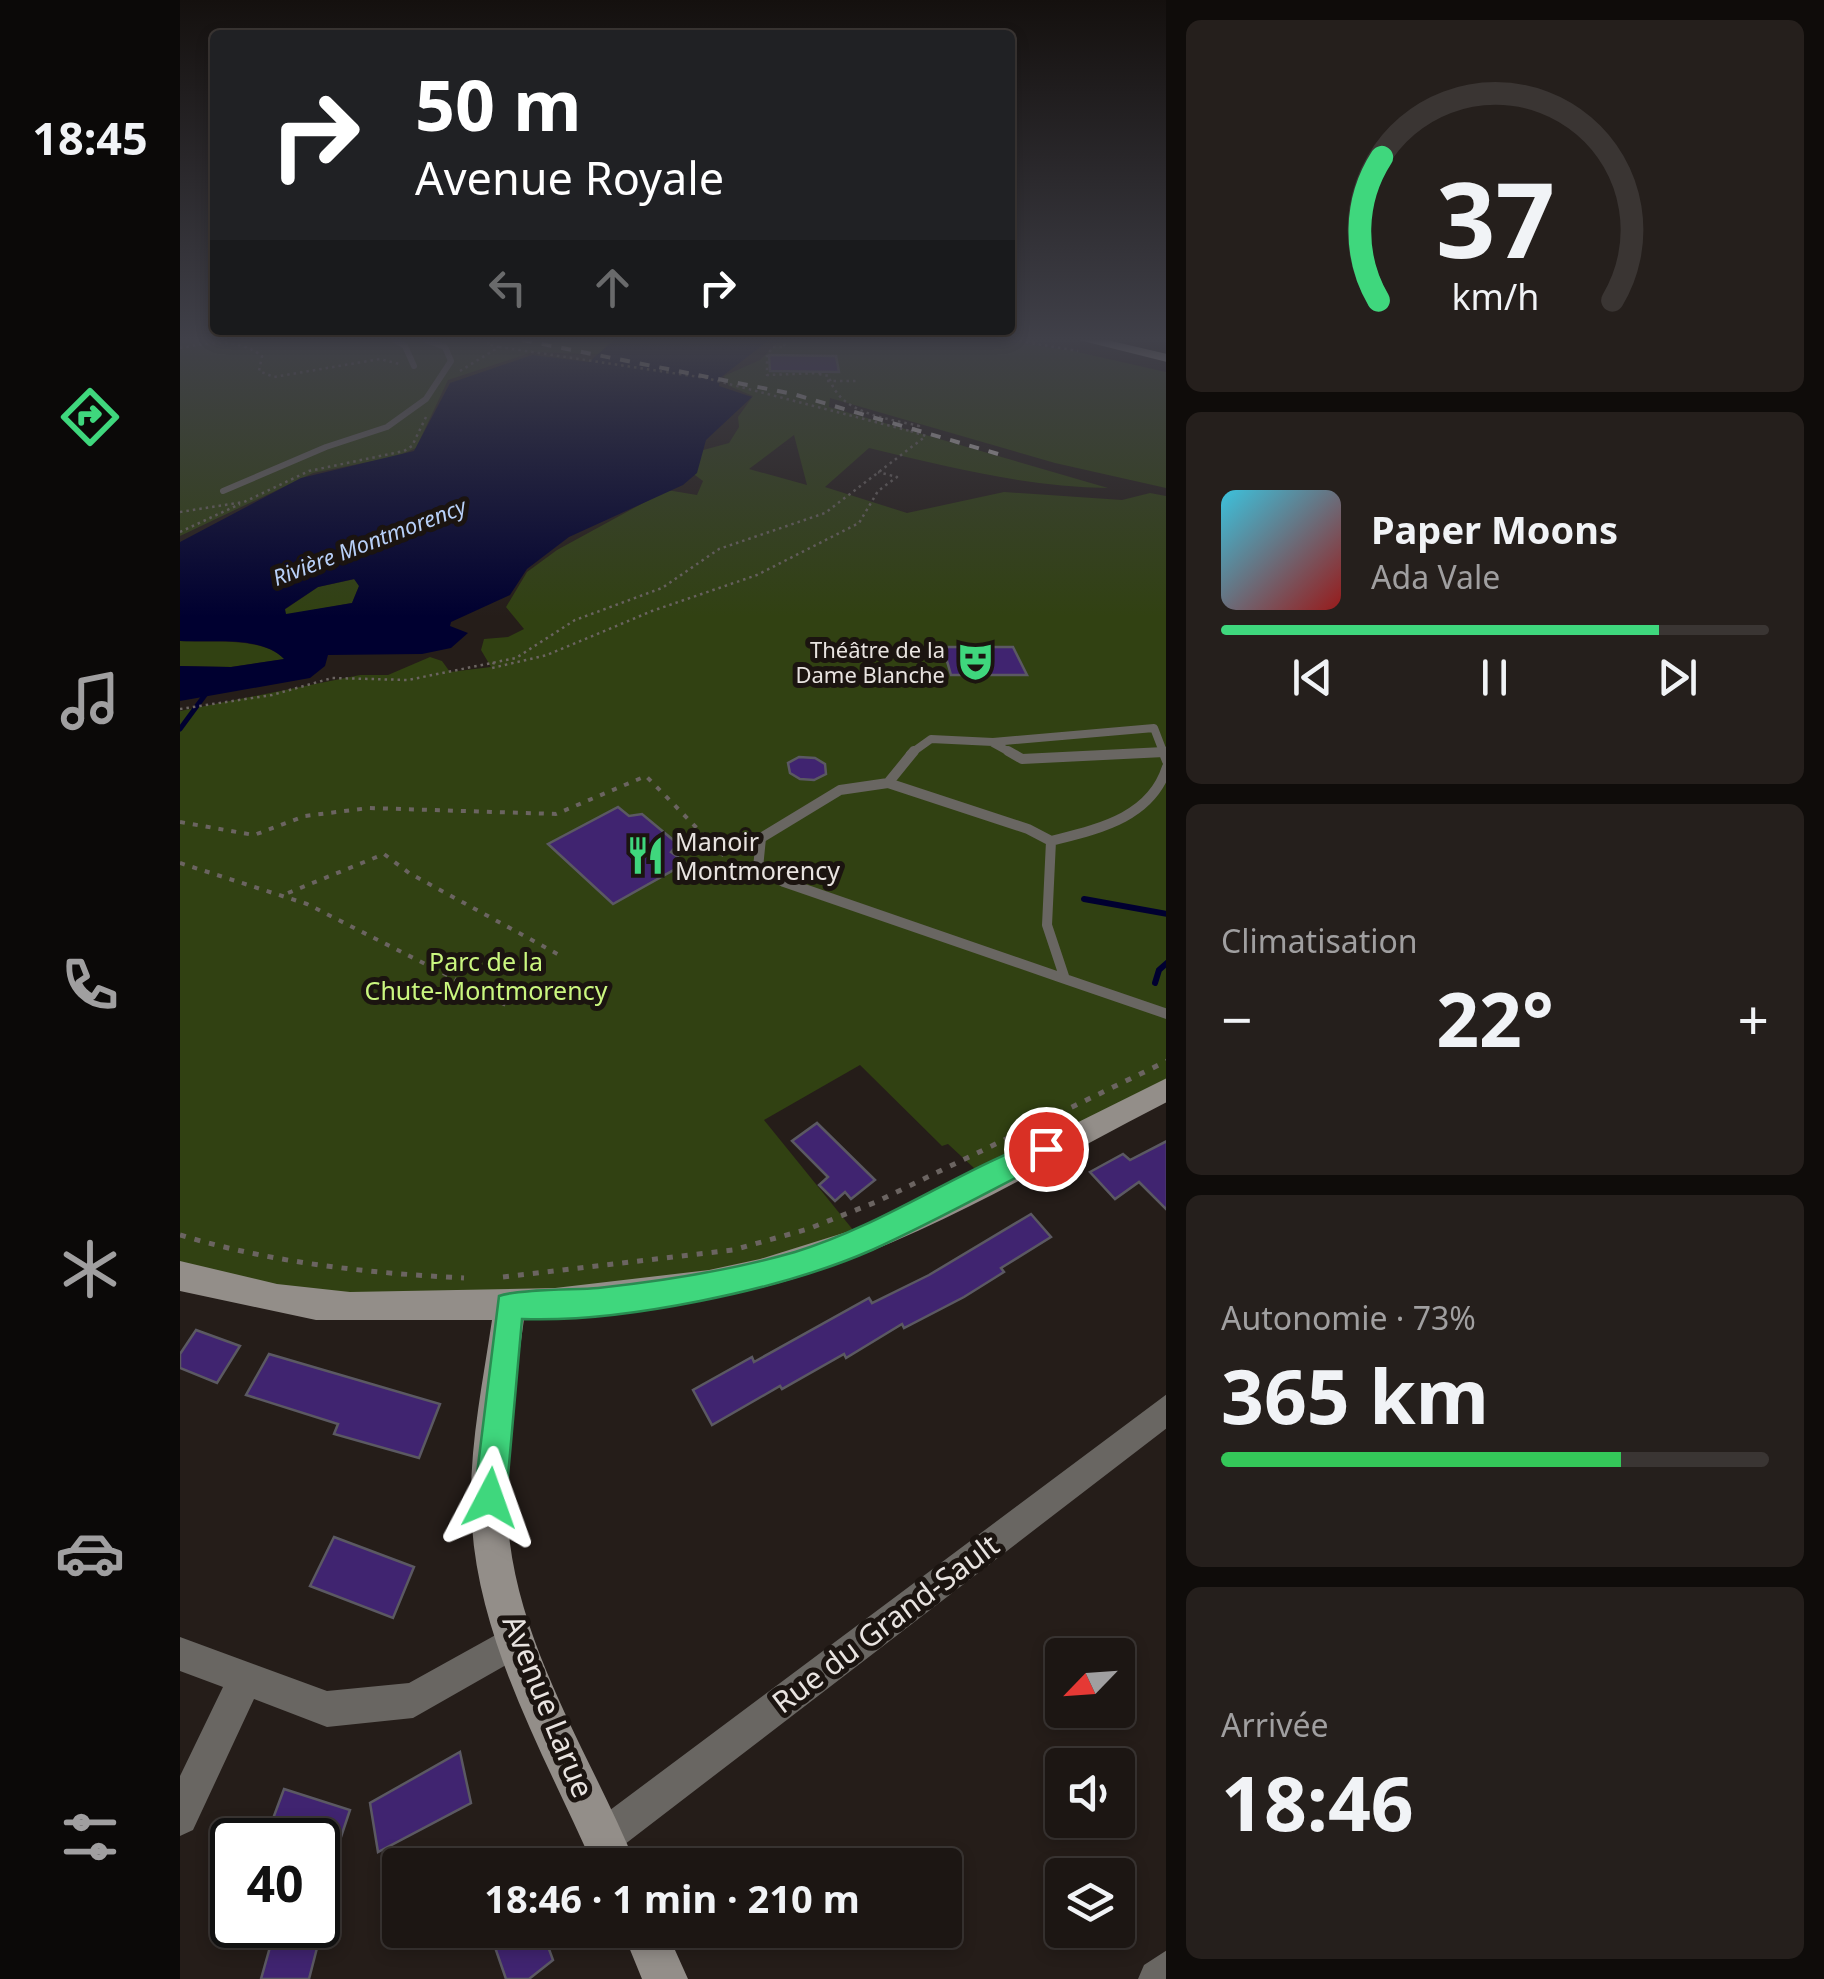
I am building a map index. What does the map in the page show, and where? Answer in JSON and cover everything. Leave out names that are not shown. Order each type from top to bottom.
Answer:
[{"type":"main road","points":[[180,1276],[255,1296],[335,1306],[505,1291],[544,1306],[644,1297],[792,1266],[862,1241],[1166,1089]]},
{"type":"main road","name":"Avenue Larue","points":[[505,1291],[490,1498],[494,1556],[517,1640],[608,1848]]},
{"type":"main road","points":[[652,1948],[665,1979]]},
{"type":"street","name":"Rue du Grand-Sault","points":[[613,1848],[1166,1409]]},
{"type":"street","points":[[180,1654],[328,1710],[413,1700],[517,1640]]},
{"type":"street","points":[[180,1816],[245,1679]]},
{"type":"street","points":[[1158,1979],[1166,1970]]},
{"type":"lane","points":[[223,491],[371,432]]},
{"type":"lane","points":[[888,783],[909,755],[932,740],[993,742],[1154,728],[1166,760],[1164,782],[1137,810],[1100,827],[1051,841],[1028,829],[888,783],[840,790],[761,838],[758,868],[784,882],[1166,1014]]},
{"type":"lane","points":[[993,742],[1022,759],[1166,760]]},
{"type":"lane","points":[[1051,841],[1047,925],[1066,979]]},
{"type":"path","points":[[180,532],[309,471],[404,450],[412,446],[418,432]]},
{"type":"path","points":[[180,709],[272,696],[332,678],[408,680],[531,651],[575,620],[662,588],[719,549],[825,513],[926,436],[914,432]]},
{"type":"path","points":[[494,662],[492,668],[547,656],[652,611],[707,595],[808,550],[859,523],[878,491],[897,477],[878,472]]},
{"type":"path","points":[[180,512],[244,502]]},
{"type":"path","points":[[180,822],[254,835],[305,816],[369,808],[556,814],[646,776],[732,864],[758,868]]},
{"type":"path","points":[[288,893],[384,854],[410,873],[564,957]]},
{"type":"path","points":[[180,862],[237,875],[288,893],[506,1005]]},
{"type":"path","points":[[505,1291],[732,1250],[808,1229],[876,1202],[1166,1062]]},
{"type":"path","points":[[180,1235],[216,1247],[302,1264],[393,1275],[465,1278]]},
{"type":"green space","points":[[180,432],[423,432],[416,448],[398,456],[313,473],[180,536]]},
{"type":"green space","name":"Parc de la Chute-Montmorency","points":[[736,432],[916,432],[1108,488],[1018,480],[869,448],[825,487],[907,513],[1004,492],[1122,500],[1150,493],[1166,496],[1166,1089],[987,1180],[948,1144],[942,1146],[860,1065],[764,1120],[862,1241],[719,1283],[335,1307],[180,1276],[180,711],[360,675],[388,675],[430,657],[442,661],[450,672],[491,667],[481,650],[484,639],[508,637],[524,629],[506,607],[527,572],[557,550],[667,490],[697,495],[703,481],[688,470],[696,452],[729,443]],"holes":[[[794,435],[807,485],[749,469]]]},
{"type":"green space","name":"Parc de la Chute-Montmorency","points":[[949,432],[1166,432],[1166,488],[1055,463]]},
{"type":"green space","points":[[355,579],[359,586],[352,603],[286,615],[284,610],[318,587]]},
{"type":"green space","points":[[180,641],[250,644],[285,659],[231,667],[180,666]]},
{"type":"water","name":"Rivière Montmorency","points":[[424,432],[714,432],[706,440],[697,473],[683,485],[569,537],[527,569],[510,595],[451,622],[450,626],[468,633],[451,648],[422,654],[328,655],[325,666],[310,678],[180,701],[180,666],[231,667],[284,659],[274,651],[249,643],[180,641],[180,542],[301,478],[414,451]],"holes":[[[354,579],[359,586],[352,603],[286,614],[285,609],[318,587]]]},
{"type":"building","points":[[943,647],[1013,647],[1027,675],[951,675]]},
{"type":"building","points":[[799,757],[815,758],[825,764],[826,774],[814,780],[790,773],[788,763]]},
{"type":"building","name":"Manoir Montmorency","points":[[618,807],[629,816],[642,814],[678,844],[671,852],[686,863],[613,904],[548,844]]},
{"type":"building","points":[[817,1123],[875,1180],[851,1199],[845,1192],[835,1201],[819,1185],[828,1177],[792,1141]]},
{"type":"building","points":[[1166,1142],[1166,1209],[1139,1182],[1115,1199],[1090,1172],[1123,1154],[1130,1160]]},
{"type":"building","points":[[1031,1214],[1051,1237],[1001,1268],[1004,1272],[964,1297],[904,1328],[902,1324],[846,1358],[844,1354],[782,1389],[780,1386],[712,1425],[693,1390],[752,1357],[754,1362],[869,1298],[872,1303],[929,1275]]},
{"type":"building","points":[[196,1330],[240,1346],[217,1383],[180,1368],[180,1354]]},
{"type":"building","points":[[269,1354],[440,1404],[419,1458],[334,1434],[338,1424],[246,1395]]},
{"type":"building","points":[[334,1537],[414,1567],[393,1618],[310,1586]]},
{"type":"building","points":[[460,1752],[471,1803],[378,1852],[370,1803]]},
{"type":"building","points":[[284,1789],[350,1810],[340,1840],[340,1818],[273,1818]]},
{"type":"building","points":[[270,1948],[317,1948],[309,1979],[261,1979]]},
{"type":"building","points":[[495,1948],[549,1948],[553,1960],[529,1979],[506,1979]]},
{"type":"waterway","points":[[180,729],[205,695]]},
{"type":"waterway","points":[[1084,899],[1166,914]]},
{"type":"waterway","points":[[1155,983],[1159,970],[1166,964]]},
{"type":"railway","points":[[924,432],[1005,456]]},
{"type":"place","name":"Théâtre de la Dame Blanche","points":[[975,662]]},
{"type":"place","name":"Manoir Montmorency","points":[[645,855]]},
{"type":"route","points":[[490,1498],[510,1305],[544,1306],[644,1297],[792,1266],[862,1241],[1046,1149]]}]
